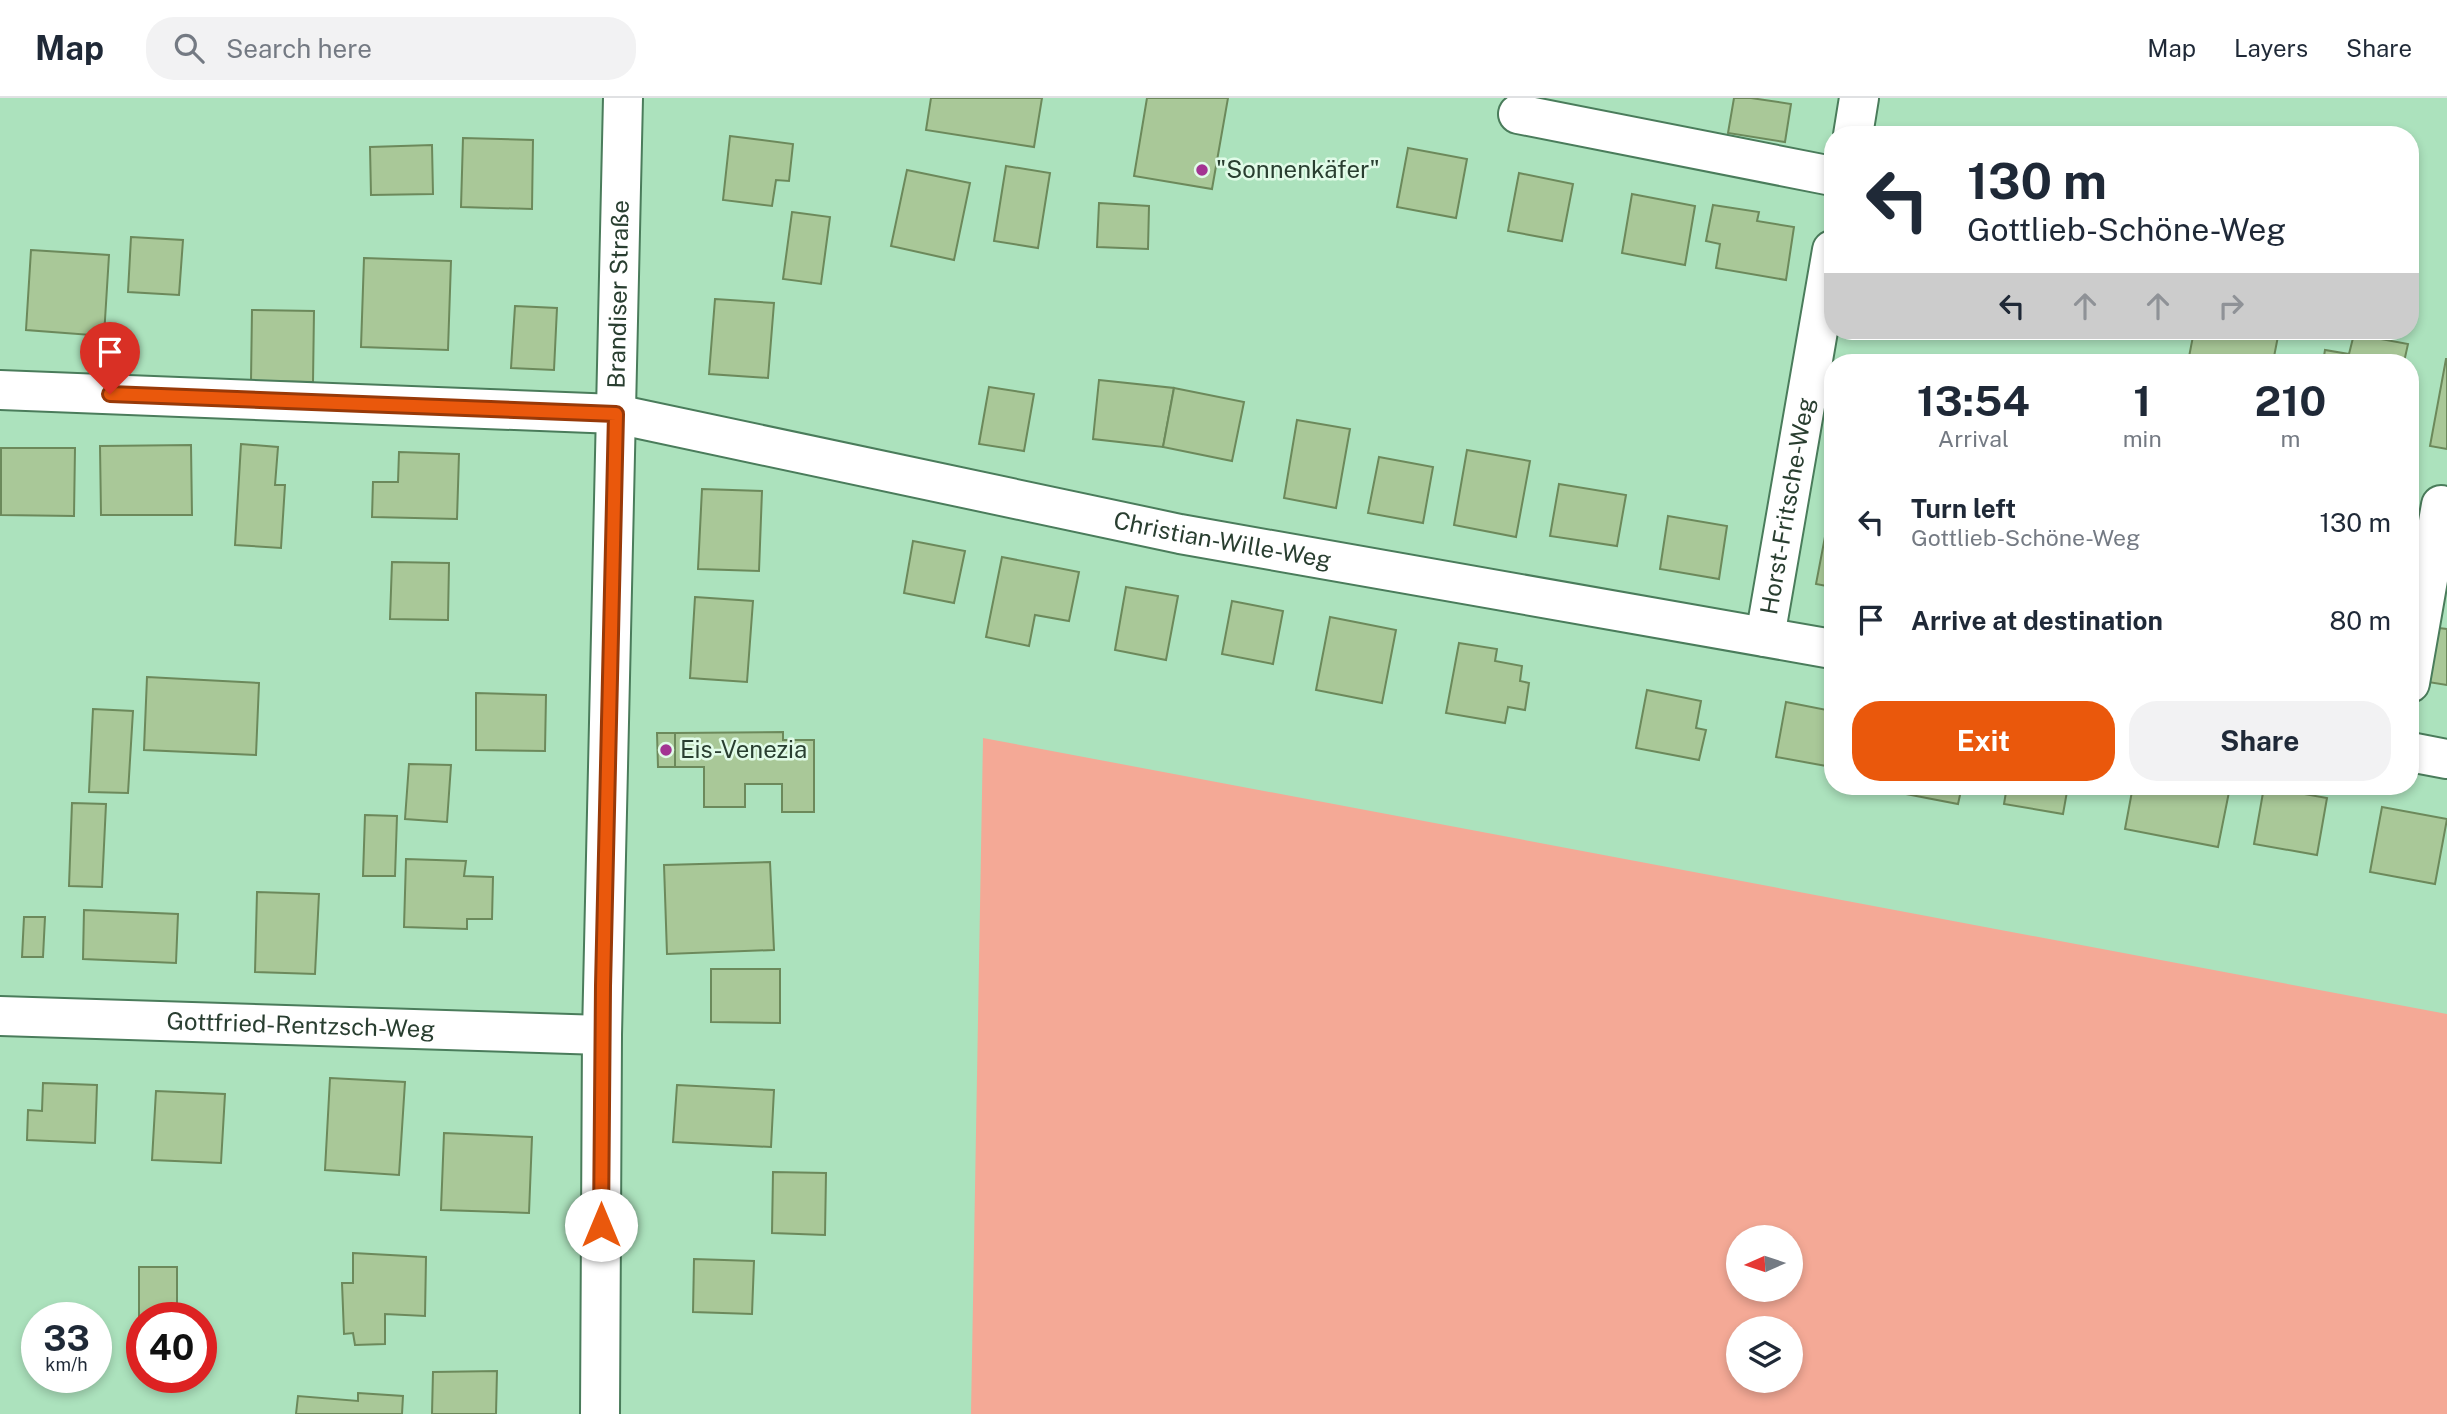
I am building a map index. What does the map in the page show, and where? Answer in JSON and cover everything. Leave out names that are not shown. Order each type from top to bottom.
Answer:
[{"type":"street","name":"Brandiser Straße","points":[[600,1414],[602,1035],[622,98]]},
{"type":"street","points":[[1854,126],[1859,98]]},
{"type":"street","points":[[1518,114],[1824,174]]},
{"type":"street","name":"Horst-Fritsche-Weg","points":[[1765,637],[1824,296]]},
{"type":"street","name":"Christian-Wille-Weg","points":[[0,390],[616,414],[1181,534],[1824,648]]},
{"type":"street","points":[[2419,612],[2433,504]]},
{"type":"street","points":[[2419,754],[2447,759]]},
{"type":"street","name":"Gottfried-Rentzsch-Weg","points":[[0,1016],[602,1035]]},
{"type":"shaded area","points":[[983,738],[2447,1014],[2447,1414],[971,1414]]},
{"type":"building","points":[[931,98],[1042,98],[1034,147],[926,130]]},
{"type":"building","points":[[1147,98],[1228,98],[1212,189],[1134,176]]},
{"type":"building","points":[[1734,98],[1791,104],[1785,142],[1728,133]]},
{"type":"building","points":[[730,136],[793,144],[789,181],[776,180],[772,206],[723,200]]},
{"type":"building","points":[[463,138],[533,140],[532,209],[461,207]]},
{"type":"building","points":[[432,145],[433,194],[371,195],[370,147]]},
{"type":"building","points":[[1408,148],[1467,159],[1456,218],[1397,207]]},
{"type":"building","points":[[1006,166],[1050,173],[1038,248],[994,241]]},
{"type":"building","points":[[907,170],[970,183],[954,260],[891,246]]},
{"type":"building","points":[[1519,173],[1573,184],[1562,241],[1508,231]]},
{"type":"building","points":[[1632,194],[1695,206],[1685,265],[1622,253]]},
{"type":"building","points":[[1099,203],[1149,206],[1148,249],[1097,247]]},
{"type":"building","points":[[1713,205],[1759,212],[1757,221],[1794,227],[1786,280],[1716,268],[1720,244],[1706,241]]},
{"type":"building","points":[[792,212],[830,217],[821,284],[783,279]]},
{"type":"building","points":[[131,237],[183,240],[179,295],[128,292]]},
{"type":"building","points":[[31,250],[109,255],[104,336],[26,330]]},
{"type":"building","points":[[364,258],[451,261],[448,350],[361,347]]},
{"type":"building","points":[[715,299],[774,303],[768,378],[709,374]]},
{"type":"building","points":[[515,306],[557,308],[554,370],[511,368]]},
{"type":"building","points":[[252,310],[314,311],[313,382],[251,381]]},
{"type":"building","points":[[2192,340],[2277,340],[2275,354],[2190,354]]},
{"type":"building","points":[[2352,340],[2386,340],[2408,344],[2406,354],[2349,354]]},
{"type":"building","points":[[2325,350],[2349,354],[2324,354]]},
{"type":"building","points":[[2447,359],[2447,449],[2430,446]]},
{"type":"building","points":[[1099,380],[1174,388],[1163,447],[1093,439]]},
{"type":"building","points":[[989,387],[1034,394],[1024,451],[979,444]]},
{"type":"building","points":[[1174,388],[1244,402],[1232,461],[1163,447]]},
{"type":"building","points":[[1297,420],[1350,429],[1336,508],[1284,498]]},
{"type":"building","points":[[241,444],[278,447],[275,485],[285,485],[281,548],[235,545]]},
{"type":"building","points":[[191,445],[192,515],[101,515],[100,446]]},
{"type":"building","points":[[1,448],[75,448],[74,516],[1,515]]},
{"type":"building","points":[[1467,450],[1530,461],[1516,537],[1454,525]]},
{"type":"building","points":[[399,452],[459,454],[457,519],[372,517],[373,482],[398,482]]},
{"type":"building","points":[[1379,457],[1433,467],[1423,523],[1368,513]]},
{"type":"building","points":[[1559,484],[1626,495],[1617,546],[1550,536]]},
{"type":"building","points":[[702,489],[762,491],[759,571],[698,569]]},
{"type":"building","points":[[1668,516],[1727,526],[1719,579],[1660,569]]},
{"type":"building","points":[[913,541],[965,551],[954,603],[904,593]]},
{"type":"building","points":[[1824,542],[1824,586],[1816,584]]},
{"type":"building","points":[[1002,557],[1079,572],[1069,621],[1035,615],[1029,646],[986,637]]},
{"type":"building","points":[[392,562],[449,563],[448,620],[390,619]]},
{"type":"building","points":[[1126,587],[1178,596],[1166,660],[1115,650]]},
{"type":"building","points":[[695,597],[753,601],[747,682],[690,678]]},
{"type":"building","points":[[1232,601],[1283,611],[1273,664],[1222,654]]},
{"type":"building","points":[[1330,617],[1396,630],[1382,703],[1316,690]]},
{"type":"building","points":[[2439,628],[2447,629],[2447,685],[2428,682]]},
{"type":"building","points":[[1459,643],[1497,649],[1495,661],[1522,666],[1520,681],[1529,683],[1525,710],[1508,707],[1505,723],[1446,713]]},
{"type":"building","points":[[147,677],[259,683],[256,755],[144,750]]},
{"type":"building","points":[[1647,690],[1701,701],[1696,728],[1706,730],[1699,760],[1636,748]]},
{"type":"building","points":[[476,693],[546,695],[545,751],[476,750]]},
{"type":"building","points":[[1786,702],[1824,709],[1824,766],[1776,757]]},
{"type":"building","points":[[93,709],[133,711],[128,793],[89,792]]},
{"type":"building","points":[[783,732],[783,740],[814,740],[814,812],[782,812],[782,784],[745,784],[745,807],[704,807],[704,767],[675,767],[675,733]]},
{"type":"building","name":"Eis-Venezia","points":[[657,733],[675,733],[675,767],[658,767]]},
{"type":"building","points":[[409,764],[451,765],[447,822],[405,819]]},
{"type":"building","points":[[1911,795],[1960,795],[1958,804]]},
{"type":"building","points":[[2006,795],[2066,795],[2063,814],[2004,804]]},
{"type":"building","points":[[2131,795],[2228,795],[2218,847],[2125,829]]},
{"type":"building","points":[[2263,795],[2310,795],[2327,798],[2317,855],[2254,844]]},
{"type":"building","points":[[72,803],[106,804],[102,887],[69,886]]},
{"type":"building","points":[[2382,807],[2447,819],[2435,884],[2370,872]]},
{"type":"building","points":[[365,815],[397,816],[395,876],[363,876]]},
{"type":"building","points":[[406,859],[466,861],[464,876],[493,877],[492,919],[467,919],[467,929],[404,927]]},
{"type":"building","points":[[770,862],[774,950],[667,954],[664,865]]},
{"type":"building","points":[[257,892],[319,894],[315,974],[255,972]]},
{"type":"building","points":[[84,910],[178,914],[176,963],[83,959]]},
{"type":"building","points":[[24,917],[45,917],[43,957],[22,957]]},
{"type":"building","points":[[711,969],[780,969],[780,1023],[711,1022]]},
{"type":"building","points":[[330,1078],[405,1082],[399,1175],[325,1170]]},
{"type":"building","points":[[43,1083],[97,1085],[95,1143],[27,1140],[28,1110],[42,1111]]},
{"type":"building","points":[[677,1085],[774,1090],[771,1147],[673,1142]]},
{"type":"building","points":[[156,1091],[225,1094],[221,1163],[152,1160]]},
{"type":"building","points":[[444,1133],[532,1137],[529,1213],[441,1210]]},
{"type":"building","points":[[773,1172],[826,1173],[825,1235],[772,1233]]},
{"type":"building","points":[[353,1253],[426,1257],[425,1316],[385,1314],[385,1344],[355,1345],[353,1333],[344,1334],[342,1283],[353,1283]]},
{"type":"building","points":[[694,1259],[754,1261],[752,1314],[693,1312]]},
{"type":"building","points":[[139,1267],[177,1267],[177,1302],[139,1302]]},
{"type":"building","points":[[497,1371],[496,1414],[432,1414],[433,1372]]},
{"type":"building","points":[[358,1393],[403,1396],[402,1414],[296,1414],[298,1396],[358,1401]]},
{"type":"place","name":"\"Sonnenkäfer\"","points":[[1202,170]]},
{"type":"place","name":"Eis-Venezia","points":[[666,750]]},
{"type":"route","points":[[110,394],[616,414],[602,1035],[601,1225]]}]
